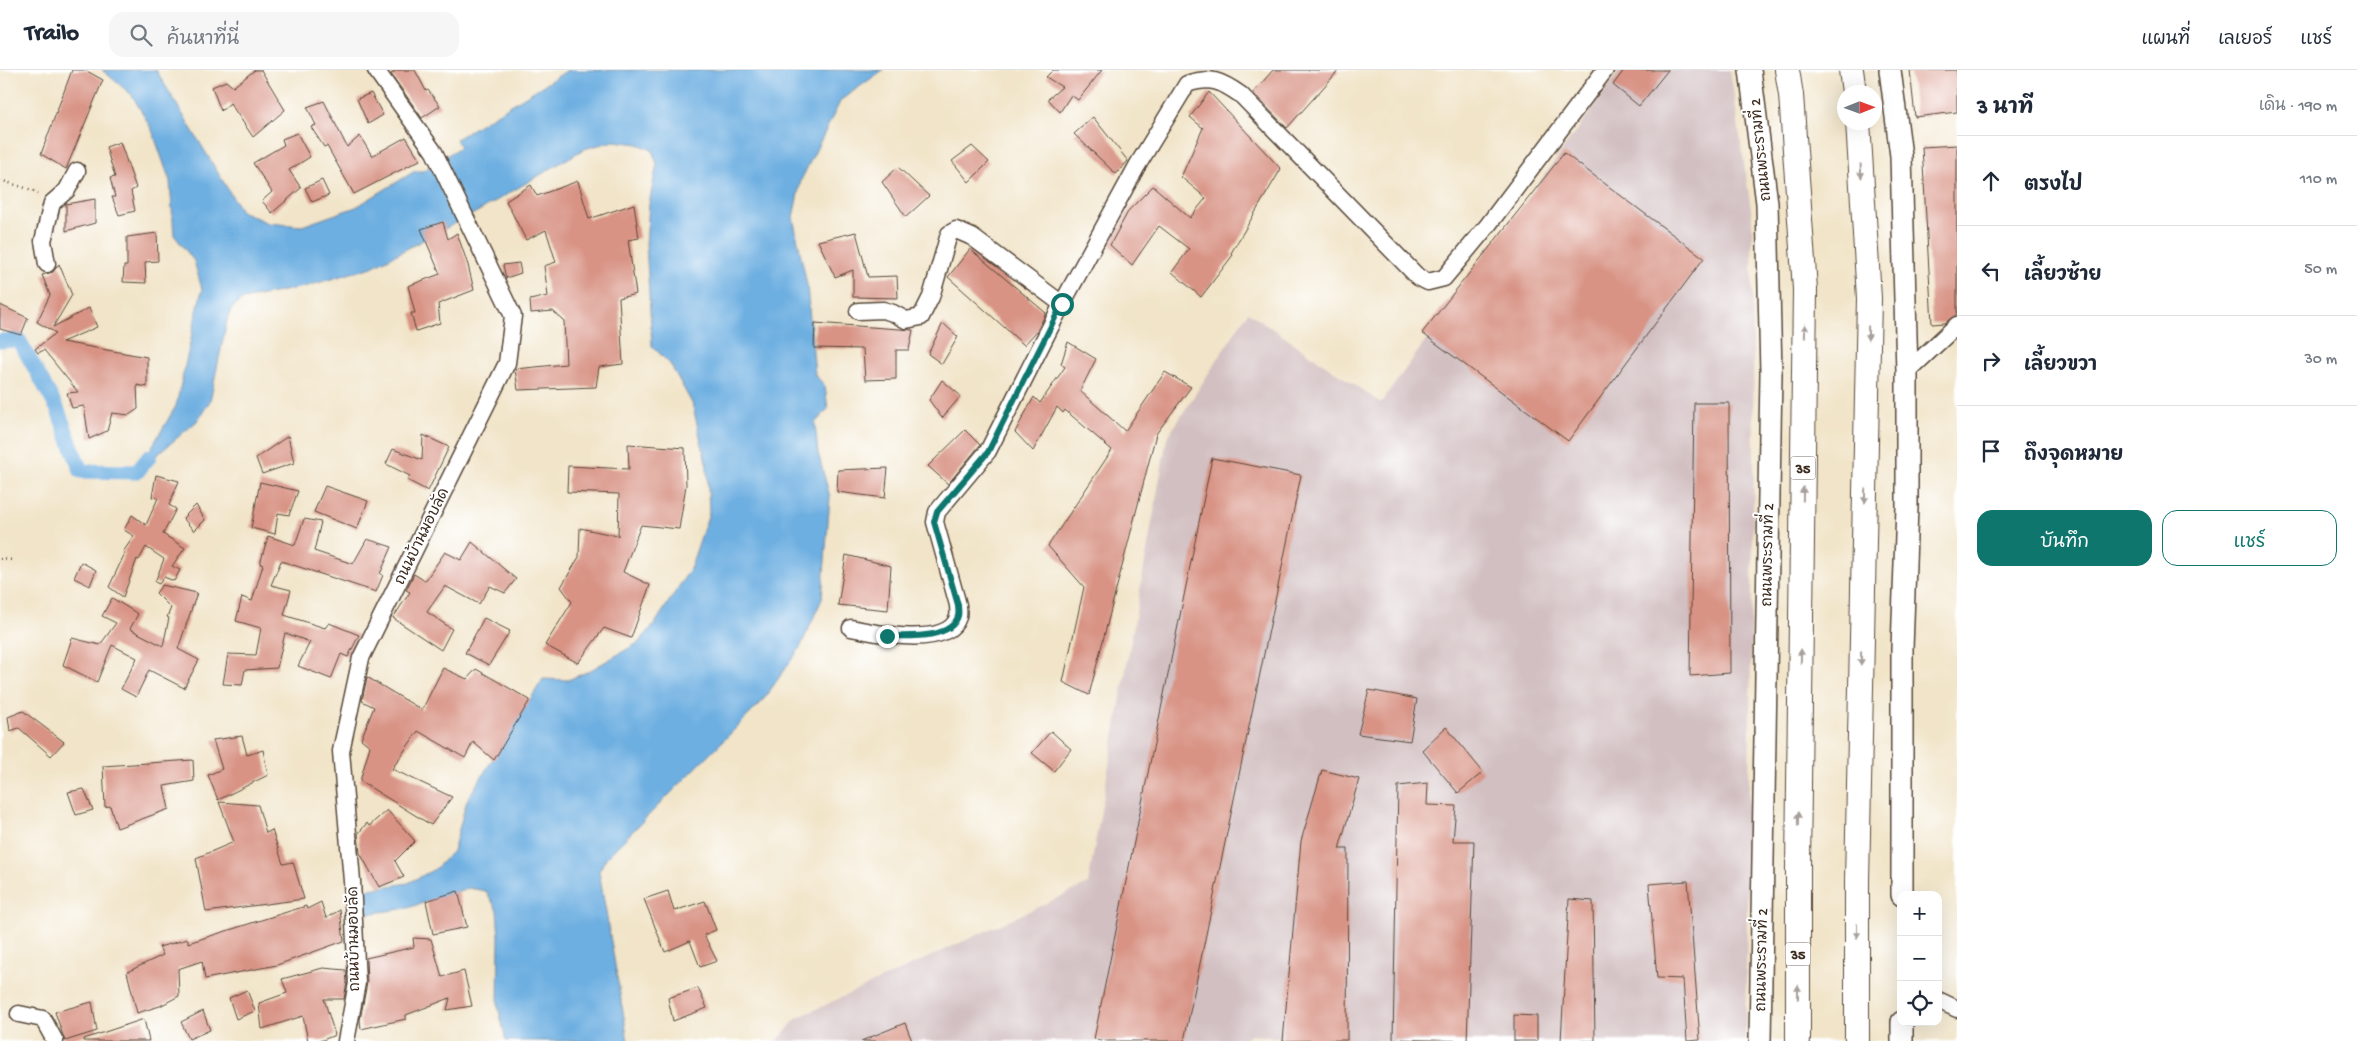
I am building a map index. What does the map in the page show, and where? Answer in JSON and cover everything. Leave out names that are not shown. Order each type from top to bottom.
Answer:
[{"type":"highway","name":"35","points":[[1786,70],[1791,95],[1805,289],[1798,868],[1798,1041]]},
{"type":"highway","points":[[1851,70],[1853,85]]},
{"type":"highway","points":[[1857,1041],[1857,882],[1869,298],[1858,130]]},
{"type":"main road","name":"ถนนพระรามที่ 2","points":[[1750,70],[1767,203],[1771,373],[1760,1041]]},
{"type":"main road","points":[[1890,70],[1901,156],[1907,372],[1907,507],[1902,648],[1902,891]]},
{"type":"main road","points":[[1902,1026],[1902,1041]]},
{"type":"street","name":"ถนนบ้านมอบลัด","points":[[346,1041],[357,983],[352,881],[341,751],[361,658],[507,363],[513,316],[466,222],[434,152],[376,70]]},
{"type":"street","points":[[851,628],[887,636],[919,636],[940,633],[951,627],[958,617],[958,605],[934,522],[937,512],[988,452],[1062,304],[1137,166],[1187,84],[1200,80],[1221,81],[1241,95],[1418,277],[1428,282],[1444,278],[1488,225],[1605,70]]},
{"type":"street","points":[[47,264],[43,241],[52,203],[67,190],[77,171]]},
{"type":"street","points":[[858,311],[883,310],[906,320],[921,317],[931,297],[949,234],[956,230],[972,237],[1062,304]]},
{"type":"street","points":[[1907,372],[1957,325]]},
{"type":"street","points":[[1942,1002],[1957,1009]]},
{"type":"street","points":[[19,1014],[43,1019],[55,1041]]},
{"type":"path","points":[[0,180],[32,190],[52,203]]},
{"type":"path","points":[[0,559],[13,560]]},
{"type":"shaded area","points":[[1620,70],[1730,70],[1752,216],[1754,467],[1745,1041],[1314,1041],[1251,1035],[1242,1041],[777,1041],[797,1018],[1088,884],[1167,438],[1248,312],[1381,403]]},
{"type":"water","points":[[102,70],[156,70],[241,211],[268,223],[302,226],[356,207],[415,171],[423,171],[460,147],[456,139],[568,70],[883,70],[841,100],[801,180],[793,217],[807,285],[815,375],[825,386],[828,409],[815,423],[818,453],[830,497],[822,599],[800,648],[761,703],[606,858],[599,871],[628,1041],[506,1041],[498,1006],[499,937],[497,910],[486,891],[468,888],[408,908],[367,914],[363,890],[408,883],[435,869],[453,851],[467,800],[543,679],[568,680],[589,671],[638,643],[654,625],[690,569],[709,513],[707,466],[692,403],[670,364],[652,346],[646,244],[649,204],[657,164],[652,150],[638,144],[614,141],[584,149],[477,212],[372,267],[304,287],[243,299],[234,306],[228,316],[210,401],[197,421],[137,472],[176,406],[202,289],[194,261],[174,235],[170,181],[152,130],[132,95]]},
{"type":"building","points":[[72,70],[85,70],[103,80],[66,169],[41,154]]},
{"type":"building","points":[[255,70],[261,70],[285,110],[253,137],[230,103],[221,111],[212,87],[226,81],[233,87]]},
{"type":"building","points":[[397,70],[415,70],[426,91],[428,90],[440,106],[422,118],[391,74]]},
{"type":"building","points":[[1053,70],[1102,70],[1078,100],[1071,95],[1060,112],[1048,99],[1062,87],[1046,77]]},
{"type":"building","points":[[1273,70],[1339,70],[1287,128],[1253,93]]},
{"type":"building","points":[[1624,70],[1668,70],[1639,106],[1613,85]]},
{"type":"building","points":[[1910,70],[1957,70],[1957,112],[1915,117]]},
{"type":"building","points":[[1209,92],[1281,169],[1231,253],[1233,255],[1201,297],[1172,272],[1189,249],[1159,226],[1132,265],[1110,245],[1129,210],[1153,186],[1190,218],[1206,198],[1181,177],[1203,128],[1190,117]]},
{"type":"building","points":[[371,93],[383,115],[368,124],[357,99]]},
{"type":"building","points":[[324,101],[347,147],[360,136],[372,156],[406,137],[420,160],[354,194],[327,146],[324,147],[311,127],[316,125],[307,107]]},
{"type":"building","points":[[1093,117],[1128,161],[1116,174],[1074,134]]},
{"type":"building","points":[[297,133],[310,157],[289,170],[301,188],[272,213],[262,201],[272,192],[253,163],[284,145],[282,139]]},
{"type":"building","points":[[120,142],[136,188],[131,191],[135,211],[119,215],[112,197],[115,197],[110,178],[115,177],[106,147]]},
{"type":"building","points":[[1957,145],[1957,314],[1945,323],[1932,324],[1922,147]]},
{"type":"building","points":[[972,146],[989,162],[969,182],[952,161]]},
{"type":"building","points":[[1564,153],[1704,258],[1568,441],[1422,333]]},
{"type":"building","points":[[898,167],[929,196],[906,217],[882,182]]},
{"type":"building","points":[[322,180],[329,195],[312,202],[305,188]]},
{"type":"building","points":[[578,181],[589,219],[634,204],[639,238],[628,240],[636,294],[619,298],[623,364],[599,367],[596,387],[518,390],[515,369],[566,364],[564,321],[553,311],[531,313],[530,300],[548,296],[544,266],[556,262],[546,230],[526,240],[506,201],[531,185],[537,196]]},
{"type":"building","points":[[95,199],[95,223],[66,231],[66,204]]},
{"type":"building","points":[[443,222],[448,239],[457,233],[474,290],[438,304],[440,323],[416,331],[411,313],[415,313],[408,286],[440,274],[421,229]]},
{"type":"building","points":[[856,232],[868,277],[897,276],[898,298],[853,297],[853,270],[835,277],[818,241]]},
{"type":"building","points":[[157,233],[158,261],[145,262],[146,283],[123,282],[124,266],[127,266],[127,237]]},
{"type":"building","points":[[970,249],[1046,313],[1037,331],[1024,345],[948,277]]},
{"type":"building","points":[[519,263],[521,273],[506,278],[503,265]]},
{"type":"building","points":[[59,264],[72,295],[53,327],[89,308],[97,327],[62,342],[147,357],[147,387],[137,385],[138,409],[129,415],[112,413],[107,431],[89,439],[84,406],[72,408],[67,393],[78,392],[44,350],[38,353],[35,349],[56,333],[37,322],[50,295],[42,275],[53,272]]},
{"type":"building","points":[[0,305],[28,318],[21,335],[0,329]]},
{"type":"building","points":[[815,323],[913,330],[909,350],[896,350],[896,379],[865,380],[863,349],[814,348]]},
{"type":"building","points":[[943,323],[958,337],[942,364],[928,354]]},
{"type":"building","points":[[1068,342],[1096,359],[1080,391],[1125,431],[1165,372],[1191,387],[1156,434],[1089,695],[1063,682],[1084,587],[1048,546],[1112,450],[1065,410],[1063,413],[1057,407],[1033,451],[1015,432],[1034,397],[1040,403],[1065,367],[1061,364]]},
{"type":"building","points":[[942,380],[961,396],[942,418],[929,400]]},
{"type":"building","points":[[1694,403],[1729,403],[1730,673],[1690,676]]},
{"type":"building","points":[[965,430],[980,445],[948,484],[928,466]]},
{"type":"building","points":[[423,435],[449,447],[428,491],[407,480],[410,476],[386,464],[393,449],[422,460]]},
{"type":"building","points":[[288,436],[294,463],[262,474],[256,458]]},
{"type":"building","points":[[628,444],[685,448],[686,485],[679,529],[641,525],[623,572],[650,585],[631,638],[604,628],[578,663],[545,645],[572,602],[561,587],[579,557],[580,528],[618,536],[619,494],[567,492],[568,466],[629,469]]},
{"type":"building","points":[[1212,458],[1301,475],[1184,1041],[1107,1041],[1094,1039]]},
{"type":"building","points":[[888,468],[885,498],[837,492],[838,470]]},
{"type":"building","points":[[156,475],[179,481],[169,505],[176,509],[163,534],[185,548],[172,566],[180,570],[174,581],[164,577],[159,584],[155,582],[164,559],[146,547],[139,560],[137,559],[123,597],[109,587],[125,553],[123,552],[134,536],[124,530],[132,515],[146,525],[158,498],[152,497]]},
{"type":"building","points":[[260,482],[298,491],[289,515],[278,513],[275,534],[251,528]]},
{"type":"building","points":[[325,486],[368,501],[357,529],[314,512]]},
{"type":"building","points":[[196,505],[205,520],[194,531],[183,518]]},
{"type":"building","points":[[304,519],[321,522],[314,551],[353,564],[367,539],[392,547],[380,574],[383,575],[376,592],[281,561],[271,585],[291,590],[284,615],[325,628],[329,623],[359,635],[348,657],[341,654],[331,679],[298,666],[310,642],[285,633],[277,668],[245,670],[242,685],[223,684],[228,654],[256,655],[261,628],[236,621],[242,597],[252,601],[263,565],[260,564],[268,536],[295,545]]},
{"type":"building","points":[[472,542],[516,579],[505,593],[490,586],[479,604],[445,586],[427,612],[452,629],[441,650],[393,618],[410,592],[406,590],[414,574],[425,581],[445,552],[461,560]]},
{"type":"building","points":[[846,555],[891,566],[888,610],[838,605]]},
{"type":"building","points":[[81,562],[96,570],[90,586],[74,578]]},
{"type":"building","points":[[162,585],[197,593],[178,649],[199,660],[184,688],[149,670],[136,697],[121,689],[137,658],[112,645],[97,682],[63,665],[72,638],[100,645],[116,623],[102,616],[112,598],[138,614],[130,629],[163,646],[169,618],[167,617],[171,608],[156,593]]},
{"type":"building","points":[[484,618],[510,631],[489,665],[465,653]]},
{"type":"building","points":[[443,668],[467,679],[476,669],[530,700],[494,760],[473,742],[465,758],[418,731],[392,769],[452,797],[431,825],[360,781],[370,746],[361,739],[374,707],[362,701],[367,677],[422,710]]},
{"type":"building","points":[[1369,690],[1417,699],[1410,741],[1358,734]]},
{"type":"building","points":[[23,711],[64,742],[51,756],[19,728],[10,731],[8,717]]},
{"type":"building","points":[[1446,727],[1483,772],[1458,793],[1422,750]]},
{"type":"building","points":[[1051,731],[1071,749],[1054,771],[1032,753]]},
{"type":"building","points":[[242,736],[247,755],[263,750],[268,775],[218,800],[208,775],[222,769],[213,740]]},
{"type":"building","points":[[193,760],[194,781],[164,786],[169,809],[117,828],[110,806],[105,807],[103,766]]},
{"type":"building","points":[[1322,770],[1359,779],[1339,849],[1348,849],[1347,1040],[1283,1041],[1301,841]]},
{"type":"building","points":[[1428,783],[1427,805],[1456,806],[1453,841],[1474,841],[1467,1041],[1393,1039],[1398,786]]},
{"type":"building","points":[[84,789],[93,810],[76,815],[68,792]]},
{"type":"building","points":[[219,802],[258,805],[266,833],[272,830],[283,864],[293,862],[304,899],[206,912],[196,858],[234,842]]},
{"type":"building","points":[[387,810],[415,841],[395,861],[404,877],[379,887],[360,853],[358,834],[367,823],[369,826]]},
{"type":"building","points":[[1688,881],[1700,1040],[1687,1041],[1683,979],[1657,978],[1649,884]]},
{"type":"building","points":[[458,891],[467,927],[433,934],[426,901]]},
{"type":"building","points":[[668,891],[674,911],[705,901],[716,930],[704,935],[717,961],[700,967],[690,941],[665,952],[644,899]]},
{"type":"building","points":[[1569,899],[1593,901],[1595,1041],[1561,1041]]},
{"type":"building","points":[[321,902],[326,918],[340,910],[344,941],[277,965],[205,979],[202,961],[178,969],[179,996],[160,1006],[137,1013],[127,972],[163,955],[159,947],[188,939],[188,943],[306,906],[307,909]]},
{"type":"building","points":[[413,938],[431,939],[442,977],[464,971],[472,1006],[447,1010],[450,998],[406,1015],[406,1019],[361,1029],[360,1020],[367,983],[366,958],[414,947]]},
{"type":"building","points":[[323,968],[346,970],[347,982],[344,999],[324,999],[335,1035],[320,1041],[308,1041],[303,1016],[262,1029],[259,1003],[287,993],[282,979]]},
{"type":"building","points":[[698,988],[707,1008],[673,1021],[668,998]]},
{"type":"building","points":[[247,990],[255,1011],[236,1019],[229,998]]},
{"type":"building","points":[[92,1002],[97,1031],[65,1041],[55,1012]]},
{"type":"building","points":[[203,1011],[210,1030],[189,1039],[181,1022]]},
{"type":"building","points":[[1514,1015],[1537,1016],[1537,1041],[1514,1041]]},
{"type":"building","points":[[144,1019],[149,1041],[84,1041],[84,1039]]},
{"type":"building","points":[[905,1023],[912,1041],[861,1041]]},
{"type":"waterway","points":[[0,341],[19,340],[57,408],[81,471],[137,472],[149,457]]},
{"type":"route","points":[[887,636],[919,636],[940,633],[951,627],[958,617],[958,605],[934,522],[937,512],[988,452],[1062,304]]}]
